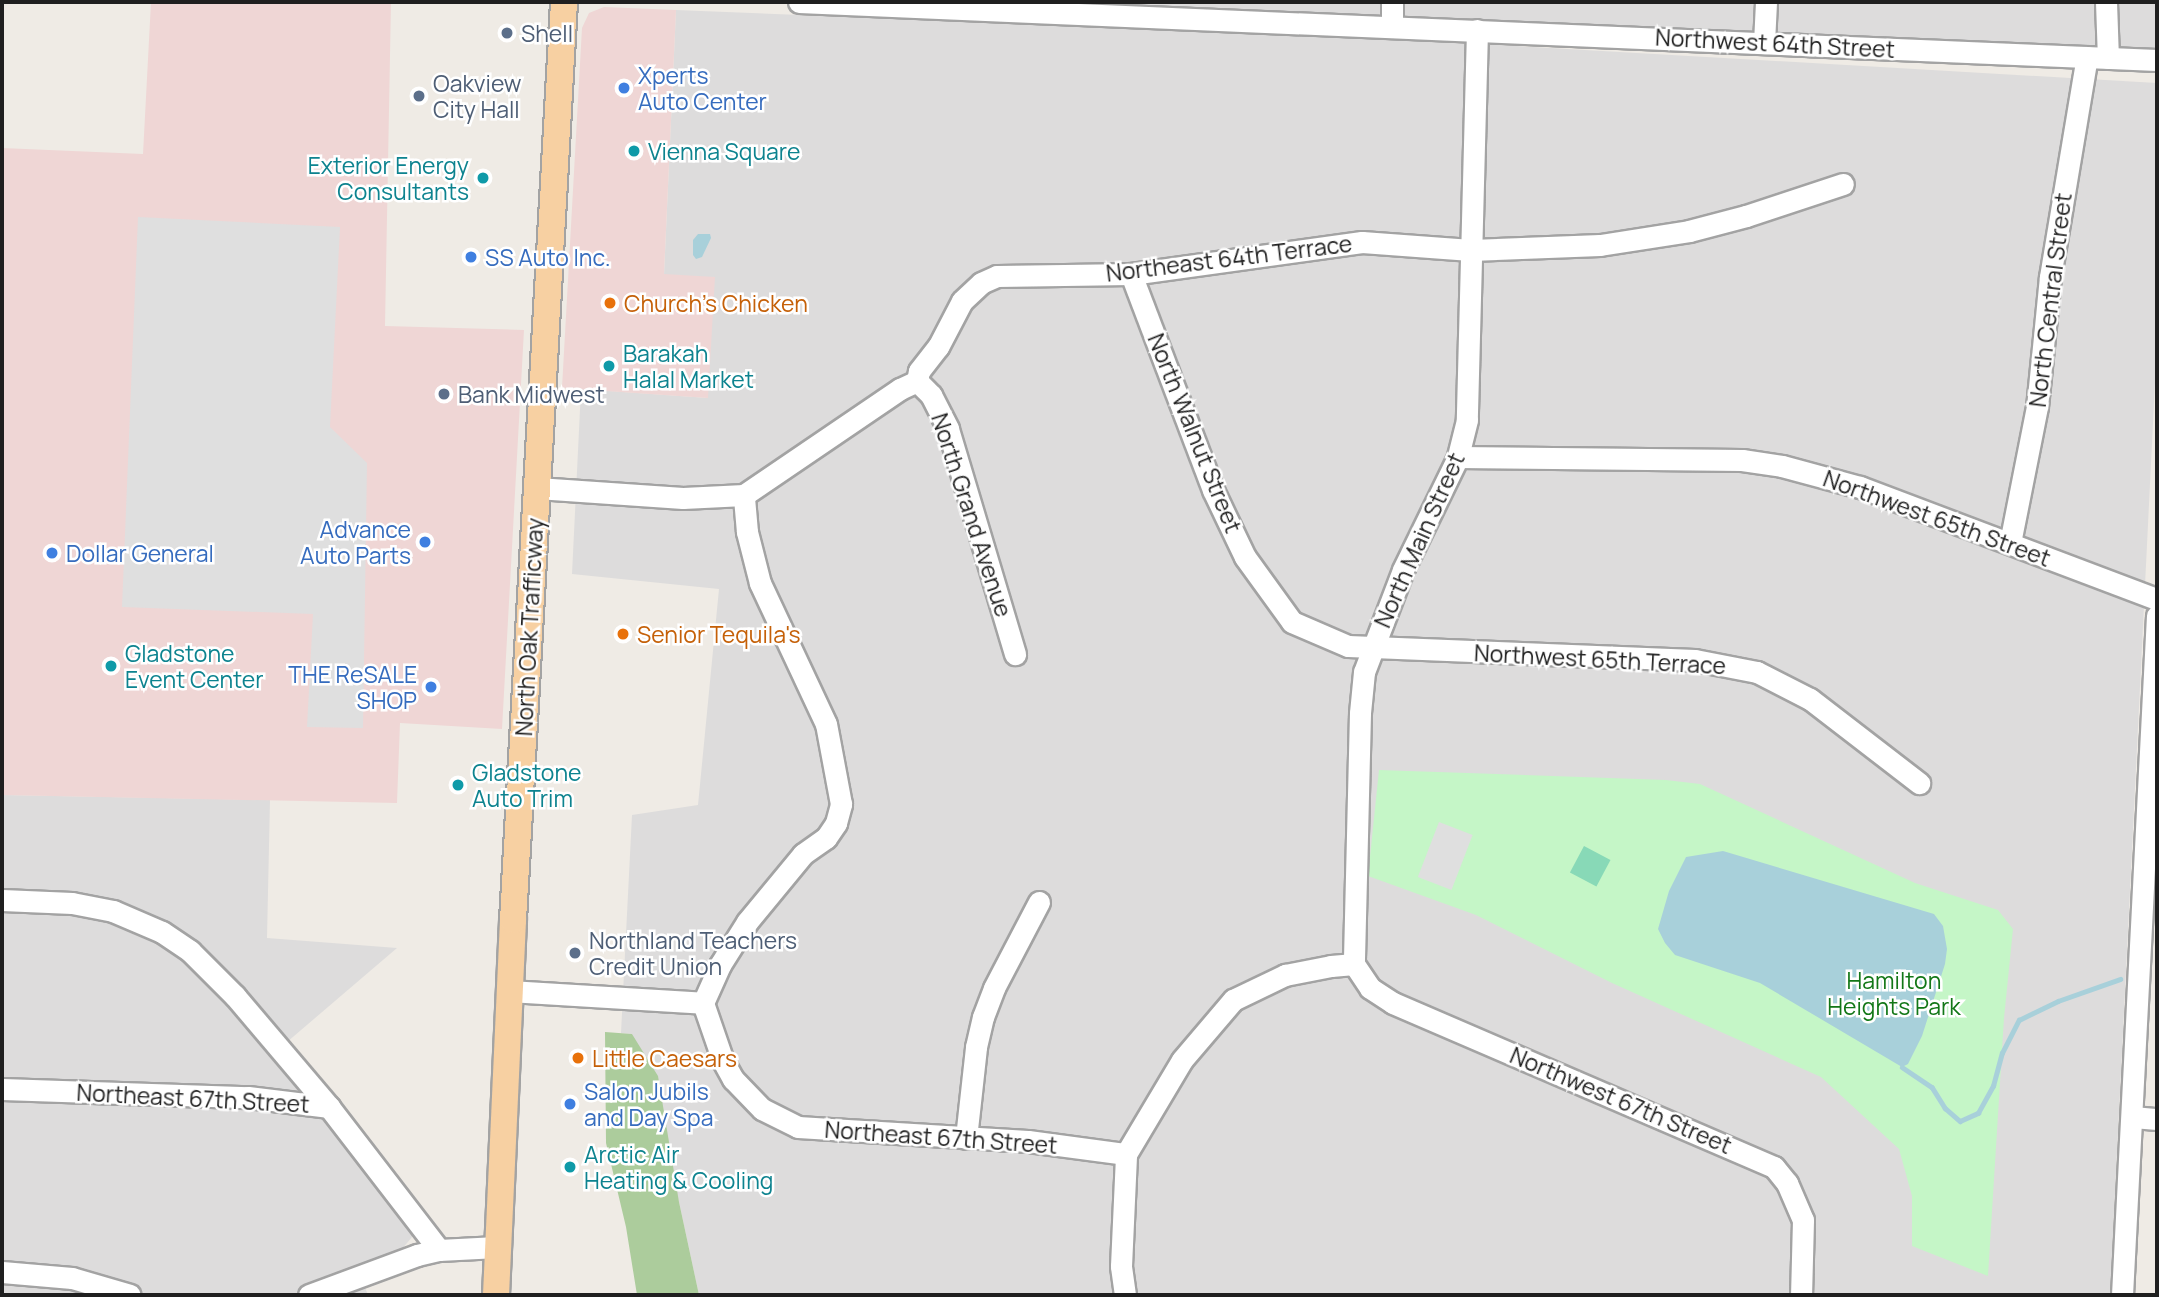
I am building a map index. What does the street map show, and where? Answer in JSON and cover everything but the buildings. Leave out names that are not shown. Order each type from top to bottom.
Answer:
[{"type":"main road","name":"North Oak Trafficway","points":[[496,1295],[509,991],[564,2]]},
{"type":"street","name":"Northwest 64th Street","points":[[799,2],[932,5],[2157,60]]},
{"type":"street","points":[[1392,2],[1392,27]]},
{"type":"street","points":[[1764,43],[1766,2]]},
{"type":"street","name":"North Central Street","points":[[2010,543],[2037,407],[2050,277],[2098,58],[2105,2]]},
{"type":"street","name":"North Main Street","points":[[1354,964],[1362,684],[1371,648],[1403,570],[1458,457],[1467,420],[1477,30]]},
{"type":"street","name":"Northeast 64th Terrace","points":[[918,381],[919,371],[938,347],[962,301],[981,283],[996,276],[1131,274],[1362,242],[1409,243],[1471,250],[1556,248],[1656,237],[1746,216],[1843,184]]},
{"type":"street","name":"North Walnut Street","points":[[1131,274],[1203,464],[1245,557],[1292,622],[1348,646],[1371,648]]},
{"type":"street","points":[[537,488],[683,498],[744,495],[900,389],[918,381]]},
{"type":"street","name":"North Grand Avenue","points":[[918,381],[930,395],[948,429],[1015,654]]},
{"type":"street","name":"Northwest 65th Street","points":[[1458,457],[1742,460],[1795,469],[1860,487],[2157,599]]},
{"type":"street","points":[[509,991],[704,1003],[720,965],[747,922],[803,854],[826,838],[836,822],[841,804],[826,724],[760,583],[747,532],[744,495]]},
{"type":"street","points":[[2122,1295],[2153,788],[2157,616]]},
{"type":"street","name":"Northwest 65th Terrace","points":[[1371,648],[1695,660],[1757,672],[1810,699],[1919,783]]},
{"type":"street","points":[[2,900],[92,906],[136,919],[162,932],[190,951],[235,996],[329,1107]]},
{"type":"street","points":[[966,1138],[974,1058],[983,1017],[994,988],[1039,902]]},
{"type":"street","points":[[1125,1295],[1121,1266],[1126,1154],[1182,1060],[1233,1000],[1285,975],[1331,965],[1354,964]]},
{"type":"street","name":"Northwest 67th Street","points":[[1354,964],[1370,988],[1393,1003],[1774,1167],[1797,1201],[1803,1220],[1801,1295]]},
{"type":"street","name":"Northeast 67th Street","points":[[704,1003],[723,1061],[733,1079],[762,1109],[797,1127],[1071,1145],[1126,1154]]},
{"type":"street","name":"Northeast 67th Street","points":[[2,1089],[248,1097],[329,1107],[439,1250]]},
{"type":"street","points":[[2133,1117],[2157,1119]]},
{"type":"street","points":[[309,1295],[439,1250],[497,1247]]},
{"type":"street","points":[[2,1272],[72,1278],[130,1295]]},
{"type":"shaded area","points":[[151,2],[391,2],[385,326],[524,330],[502,729],[400,723],[397,803],[2,795],[2,148],[143,154]]},
{"type":"shaded area","points":[[980,2],[1382,2],[1379,18]]},
{"type":"shaded area","points":[[1399,2],[1759,2],[1756,32],[1409,19],[1401,13]]},
{"type":"shaded area","points":[[1774,2],[2157,2],[2157,49],[1784,36],[1773,28]]},
{"type":"shaded area","points":[[604,7],[676,10],[664,274],[715,277],[708,398],[562,388],[582,28],[589,13]]},
{"type":"shaded area","points":[[676,10],[1379,38],[2157,83],[2157,342],[2110,1295],[699,1295],[679,1202],[632,1034],[621,1033],[632,815],[698,805],[719,589],[572,574],[581,389],[708,398],[664,275]]},
{"type":"shaded area","points":[[138,217],[340,227],[330,427],[367,463],[363,728],[307,727],[313,614],[122,607]]},
{"type":"shaded area","points":[[2,795],[270,800],[267,938],[397,948],[273,1054],[413,1227],[412,1237],[402,1249],[357,1267],[368,1295],[2,1295]]},
{"type":"shaded area","points":[[1439,822],[1473,835],[1451,890],[1418,877]]},
{"type":"green space","name":"Hamilton Heights Park","points":[[1379,770],[1666,780],[1700,784],[1915,883],[1998,910],[2013,929],[2004,1018],[1988,1276],[1912,1246],[1912,1196],[1899,1149],[1821,1077],[1612,983],[1476,915],[1368,876]]},
{"type":"green space","points":[[1584,846],[1610,860],[1596,887],[1570,872]]},
{"type":"green space","points":[[605,1032],[632,1034],[658,1076],[679,1202],[699,1295],[637,1295],[626,1227],[606,1143]]},
{"type":"water","points":[[698,234],[710,234],[711,238],[702,257],[696,259],[693,255],[693,240]]},
{"type":"water","points":[[1723,851],[1934,914],[1943,926],[1947,949],[1945,964],[1922,1036],[1908,1064],[1902,1067],[1760,983],[1675,955],[1658,929],[1669,891],[1686,857]]},
{"type":"waterway","points":[[1902,1067],[1932,1087],[1945,1108],[1960,1121],[1978,1113],[1993,1086],[2002,1053],[2019,1020],[2058,1001],[2120,979]]},
{"type":"place","name":"Shell","points":[[507,33]]},
{"type":"place","name":"Xperts Auto Center","points":[[624,88]]},
{"type":"place","name":"Oakview City Hall","points":[[419,96]]},
{"type":"place","name":"Vienna Square","points":[[634,151]]},
{"type":"place","name":"Exterior Energy Consultants","points":[[483,178]]},
{"type":"place","name":"SS Auto Inc.","points":[[471,257]]},
{"type":"place","name":"Church's Chicken","points":[[610,303]]},
{"type":"place","name":"Barakah Halal Market","points":[[609,366]]},
{"type":"place","name":"Bank Midwest","points":[[444,394]]},
{"type":"place","name":"Advance Auto Parts","points":[[425,542]]},
{"type":"place","name":"Dollar General","points":[[52,553]]},
{"type":"place","name":"Senior Tequila's","points":[[623,634]]},
{"type":"place","name":"Gladstone Event Center","points":[[111,666]]},
{"type":"place","name":"THE ReSALE SHOP","points":[[431,687]]},
{"type":"place","name":"Gladstone Auto Trim","points":[[458,785]]},
{"type":"place","name":"Northland Teachers Credit Union","points":[[575,953]]},
{"type":"place","name":"Little Caesars","points":[[578,1058]]},
{"type":"place","name":"Salon Jubils and Day Spa","points":[[570,1104]]},
{"type":"place","name":"Arctic Air Heating & Cooling","points":[[570,1167]]}]
